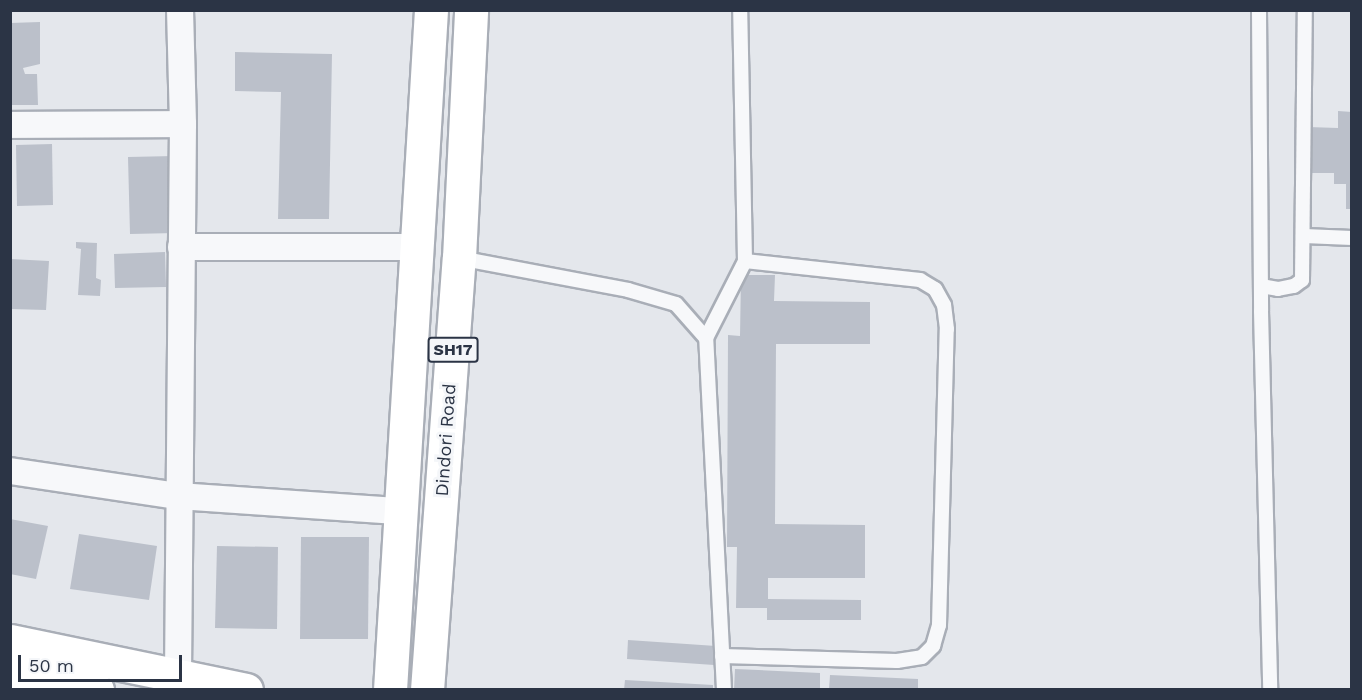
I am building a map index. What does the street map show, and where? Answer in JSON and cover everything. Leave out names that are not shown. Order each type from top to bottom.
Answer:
[{"type":"main road","points":[[390,690],[431,10]]},
{"type":"main road","name":"Dindori Road","points":[[427,690],[459,258],[471,10]]},
{"type":"main road","points":[[10,641],[246,690]]},
{"type":"main road","points":[[10,672],[97,690]]},
{"type":"street","points":[[178,675],[183,124],[180,10]]},
{"type":"street","points":[[10,125],[183,124]]},
{"type":"street","points":[[181,247],[417,247]]},
{"type":"street","points":[[10,471],[178,496],[400,511]]},
{"type":"lane","points":[[724,690],[706,338],[745,261],[740,10]]},
{"type":"lane","points":[[1259,10],[1261,286],[1270,690]]},
{"type":"lane","points":[[1261,286],[1278,289],[1294,286],[1302,280],[1305,10]]},
{"type":"lane","points":[[1304,236],[1352,237]]},
{"type":"lane","points":[[459,258],[628,290],[676,304],[706,338]]},
{"type":"lane","points":[[722,656],[897,662],[922,657],[933,646],[939,625],[947,329],[944,305],[935,289],[920,280],[745,261]]},
{"type":"building","points":[[40,22],[40,64],[23,68],[25,74],[37,74],[38,105],[10,105],[10,23]]},
{"type":"building","points":[[235,52],[332,54],[329,219],[278,219],[281,92],[235,91]]},
{"type":"building","points":[[1338,111],[1352,112],[1352,209],[1346,209],[1346,184],[1334,184],[1334,173],[1307,173],[1308,127],[1338,128]]},
{"type":"building","points":[[52,144],[53,205],[17,206],[16,145]]},
{"type":"building","points":[[174,156],[176,233],[130,234],[128,157]]},
{"type":"building","points":[[76,242],[97,243],[96,278],[101,280],[100,296],[78,295],[81,249],[76,248]]},
{"type":"building","points":[[165,252],[166,287],[115,288],[114,254]]},
{"type":"building","points":[[10,259],[49,261],[46,310],[10,309]]},
{"type":"building","points":[[741,275],[775,275],[774,301],[870,302],[870,344],[776,344],[775,524],[865,525],[865,578],[768,578],[768,599],[861,600],[861,620],[767,620],[767,608],[736,608],[737,547],[727,547],[728,335],[740,336]]},
{"type":"building","points":[[10,519],[48,526],[36,579],[10,574]]},
{"type":"building","points":[[79,534],[157,546],[149,600],[70,589]]},
{"type":"building","points":[[301,537],[369,537],[368,639],[300,639]]},
{"type":"building","points":[[217,546],[278,547],[277,629],[215,628]]},
{"type":"building","points":[[628,640],[716,646],[714,665],[627,659]]},
{"type":"building","points":[[735,669],[820,673],[820,690],[734,690]]},
{"type":"building","points":[[830,675],[918,679],[918,690],[829,690]]},
{"type":"building","points":[[625,680],[713,685],[713,690],[624,690]]}]
